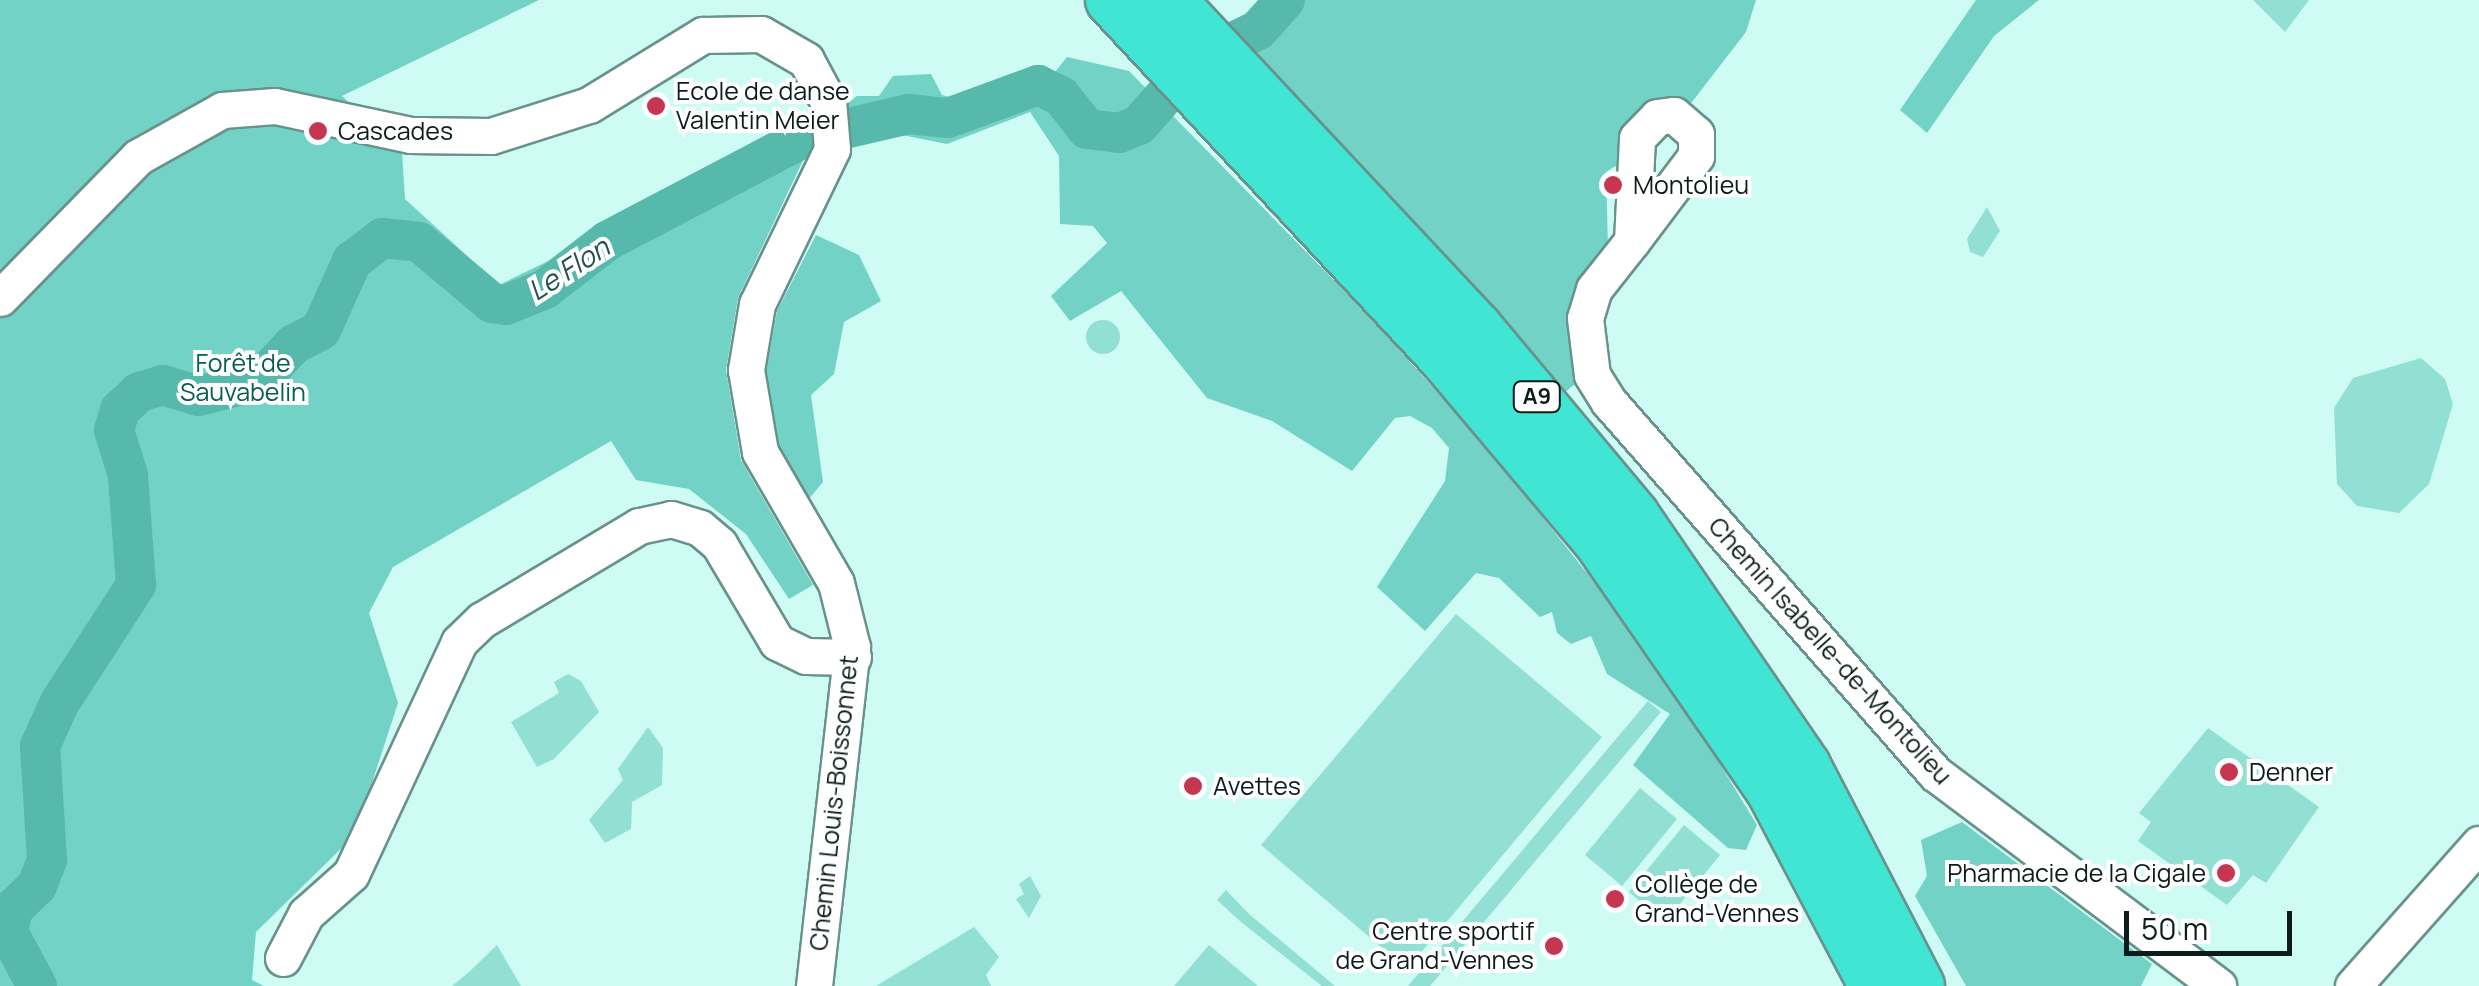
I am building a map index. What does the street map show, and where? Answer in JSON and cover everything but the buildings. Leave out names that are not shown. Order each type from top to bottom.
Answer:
[{"type":"highway","name":"A9","points":[[1111,0],[1522,446],[1644,602],[1820,855],[1919,986]]},
{"type":"highway","name":"A9","points":[[1170,0],[1436,283],[1596,467],[1741,664],[1875,986]]},
{"type":"highway","points":[[1820,855],[1856,986]]},
{"type":"street","name":"Chemin Louis-Boissonnet","points":[[0,298],[165,136],[250,104],[312,112],[410,135],[518,130],[589,105],[703,35],[725,30],[761,34],[796,52],[828,101],[832,148],[757,304],[746,370],[760,452],[836,583],[853,656],[814,986]]},
{"type":"street","name":"Chemin Isabelle-de-Montolieu","points":[[1632,241],[1594,290],[1585,318],[1592,375],[1609,402],[1936,774],[2218,986]]},
{"type":"street","points":[[282,958],[306,914],[350,874],[459,642],[482,620],[639,526],[671,518],[700,528],[719,544],[777,642],[806,656],[853,656]]},
{"type":"street","points":[[2353,986],[2479,844]]},
{"type":"green space","name":"Forêt de Sauvabelin","points":[[0,0],[539,0],[342,96],[402,152],[405,199],[499,285],[731,172],[782,136],[807,129],[815,135],[738,298],[726,370],[741,460],[813,585],[789,599],[746,534],[689,489],[636,480],[611,441],[393,567],[369,613],[398,703],[355,835],[256,932],[252,980],[264,986],[0,986]]},
{"type":"green space","points":[[1269,0],[1756,0],[1746,32],[1692,102],[1649,102],[1627,120],[1625,160],[1606,172],[1608,247],[1567,319],[1580,380],[1564,393],[1234,33]]},
{"type":"green space","points":[[1976,0],[2039,0],[1994,36],[1927,133],[1900,110]]},
{"type":"green space","points":[[2253,0],[2309,0],[2285,32]]},
{"type":"green space","points":[[1067,57],[1129,71],[1371,318],[1489,450],[1610,602],[1707,743],[1757,825],[1746,850],[1728,848],[1633,765],[1670,714],[1607,674],[1591,636],[1571,644],[1557,633],[1552,612],[1540,617],[1499,578],[1476,573],[1425,631],[1377,587],[1445,481],[1449,448],[1432,428],[1410,416],[1395,418],[1352,471],[1272,421],[1207,398],[1121,291],[1070,321],[1051,296],[1107,243],[1093,226],[1060,224],[1059,156],[1030,112],[947,144],[892,133],[875,119],[850,118],[846,105],[857,96],[879,96],[893,76],[931,74],[942,95],[965,101],[1043,65],[1055,72]]},
{"type":"green space","points":[[1987,207],[2000,231],[1983,257],[1970,252],[1967,239]]},
{"type":"green space","points":[[816,235],[859,255],[881,301],[844,322],[834,374],[811,395],[823,482],[808,500],[778,445],[766,371],[777,311]]},
{"type":"green space","points":[[1103,320],[1115,325],[1120,337],[1115,349],[1103,354],[1091,349],[1086,337],[1091,325]]},
{"type":"green space","points":[[2421,358],[2445,379],[2453,404],[2429,484],[2399,513],[2357,506],[2337,484],[2334,408],[2353,378]]},
{"type":"green space","points":[[1456,614],[1602,737],[1407,969],[1261,845]]},
{"type":"green space","points":[[568,674],[581,681],[599,712],[554,759],[537,767],[511,722],[559,693],[554,682]]},
{"type":"green space","points":[[1648,701],[1661,712],[1430,986],[1408,986]]},
{"type":"green space","points":[[648,727],[663,748],[662,785],[632,802],[631,829],[605,843],[589,820],[623,780],[618,769]]},
{"type":"green space","points":[[2208,728],[2319,807],[2266,883],[2253,875],[2227,905],[2138,841],[2151,822],[2139,813]]},
{"type":"green space","points":[[1640,788],[1677,819],[1622,886],[1585,855]]},
{"type":"green space","points":[[1962,822],[2152,964],[2141,986],[1966,986],[1915,896],[1927,876],[1921,840]]},
{"type":"green space","points":[[1684,825],[1720,855],[1665,922],[1629,892]]},
{"type":"green space","points":[[1030,876],[1041,896],[1029,918],[1016,899],[1024,894],[1019,884]]},
{"type":"green space","points":[[1226,890],[1335,986],[1322,986],[1241,922],[1217,900]]},
{"type":"green space","points":[[974,927],[999,957],[986,975],[991,986],[876,986]]},
{"type":"green space","points":[[497,945],[521,986],[452,986],[469,972]]},
{"type":"green space","points":[[1209,945],[1258,986],[1174,986]]},
{"type":"waterway","name":"Le Flon","points":[[37,986],[8,932],[13,909],[37,886],[47,860],[40,746],[60,702],[136,585],[128,475],[114,430],[120,410],[139,392],[163,385],[198,396],[259,381],[294,344],[321,330],[352,261],[382,238],[419,242],[492,303],[506,305],[545,289],[607,241],[801,139],[909,114],[948,118],[1038,85],[1061,96],[1087,129],[1119,133],[1139,125],[1196,60],[1258,30],[1285,0]]},
{"type":"place","name":"Ecole de danse Valentin Meier","points":[[656,106]]},
{"type":"place","name":"Cascades","points":[[318,131]]},
{"type":"place","name":"Montolieu","points":[[1613,185]]},
{"type":"place","name":"Denner","points":[[2229,772]]},
{"type":"place","name":"Avettes","points":[[1193,786]]},
{"type":"place","name":"Pharmacie de la Cigale","points":[[2226,873]]},
{"type":"place","name":"Collège de Grand-Vennes","points":[[1615,899]]},
{"type":"place","name":"Centre sportif de Grand-Vennes","points":[[1554,946]]}]
